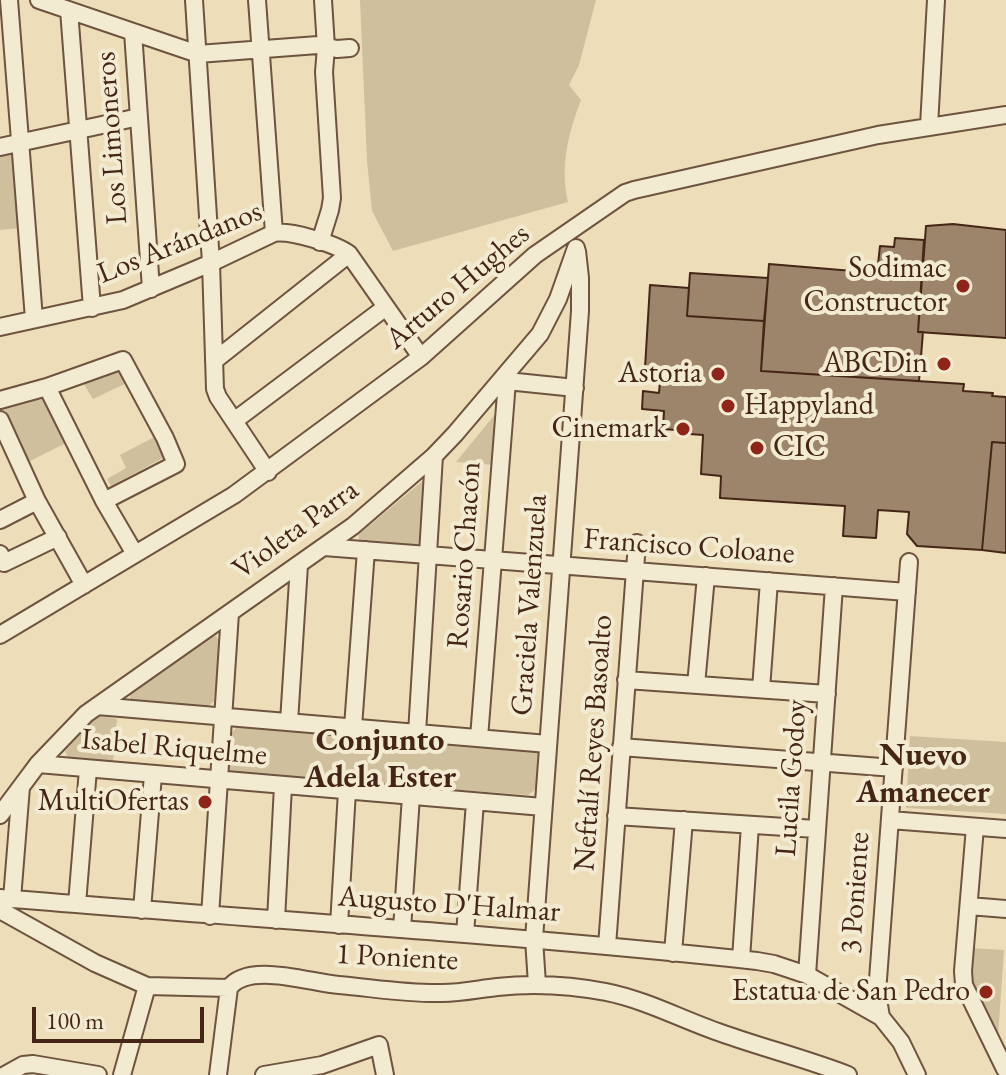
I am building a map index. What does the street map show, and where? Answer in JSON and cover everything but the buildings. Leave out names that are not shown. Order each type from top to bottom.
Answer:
[{"type":"street","points":[[9,0],[34,319]]},
{"type":"street","points":[[39,0],[198,54],[318,45],[350,48]]},
{"type":"street","points":[[194,0],[211,263],[215,389],[268,472]]},
{"type":"street","points":[[257,0],[274,233]]},
{"type":"street","points":[[320,242],[332,198],[323,0]]},
{"type":"street","points":[[929,126],[936,0]]},
{"type":"street","points":[[69,10],[92,308]]},
{"type":"street","name":"Los Limoneros","points":[[133,32],[151,289]]},
{"type":"street","name":"Arturo Hughes","points":[[0,635],[268,472],[421,357],[535,255],[609,203],[634,190],[878,135],[1006,115]]},
{"type":"street","points":[[0,147],[139,117]]},
{"type":"street","name":"Graciela Valenzuela","points":[[537,984],[534,939],[580,294],[574,230]]},
{"type":"street","name":"Los Arándanos","points":[[0,327],[123,300],[274,233],[284,231],[349,254]]},
{"type":"street","name":"Violeta Parra","points":[[0,815],[38,764],[76,723],[374,510],[434,456],[505,380],[532,344],[558,299],[576,248]]},
{"type":"street","points":[[214,361],[349,254],[421,357]]},
{"type":"street","points":[[234,421],[386,307]]},
{"type":"street","points":[[0,400],[123,360],[176,464],[104,501]]},
{"type":"street","points":[[505,380],[575,388]]},
{"type":"street","name":"Rosario Chacón","points":[[479,738],[505,380]]},
{"type":"street","points":[[47,387],[104,501],[135,554]]},
{"type":"street","points":[[0,420],[37,501],[84,585]]},
{"type":"street","points":[[417,733],[434,456]]},
{"type":"street","points":[[0,520],[37,501]]},
{"type":"street","points":[[0,554],[4,563],[58,537]]},
{"type":"street","name":"Neftalí Reyes Basoalto","points":[[607,946],[637,543]]},
{"type":"street","name":"Francisco Coloane","points":[[324,547],[907,592]]},
{"type":"street","points":[[353,727],[366,550]]},
{"type":"street","name":"3 Poniente","points":[[881,1017],[877,993],[909,562]]},
{"type":"street","points":[[289,722],[299,565]]},
{"type":"street","points":[[696,685],[706,576]]},
{"type":"street","points":[[761,689],[769,581]]},
{"type":"street","name":"Lucila Godoy","points":[[807,975],[834,586]]},
{"type":"street","points":[[210,916],[230,613]]},
{"type":"street","points":[[626,680],[827,694]]},
{"type":"street","name":"Isabel Riquelme","points":[[97,706],[548,744]]},
{"type":"street","points":[[621,747],[894,768]]},
{"type":"street","name":"Isabel Riquelme","points":[[38,764],[543,807]]},
{"type":"street","points":[[77,904],[88,769]]},
{"type":"street","points":[[142,910],[153,775]]},
{"type":"street","points":[[4,902],[21,786]]},
{"type":"street","points":[[276,920],[283,786]]},
{"type":"street","points":[[339,925],[347,791]]},
{"type":"street","points":[[402,929],[411,796]]},
{"type":"street","points":[[465,934],[475,802]]},
{"type":"street","points":[[616,816],[816,829]]},
{"type":"street","points":[[673,953],[684,820]]},
{"type":"street","points":[[890,820],[1006,829]]},
{"type":"street","points":[[741,959],[750,825]]},
{"type":"street","points":[[975,827],[964,985],[1005,1072]]},
{"type":"street","name":"Augusto D'Halmar","points":[[4,902],[77,904],[534,939],[741,959],[774,964],[807,975],[881,1017]]},
{"type":"street","name":"1 Poniente","points":[[4,902],[95,963],[147,986],[229,988],[238,979],[257,975],[430,993],[537,984],[573,987],[615,994],[722,1034],[848,1075]]},
{"type":"street","points":[[969,906],[1006,909]]},
{"type":"street","points":[[122,1075],[147,986]]},
{"type":"street","points":[[218,1075],[229,988]]},
{"type":"street","points":[[881,1017],[901,1042],[917,1075]]},
{"type":"street","points":[[264,1075],[322,1065],[379,1045],[385,1075]]},
{"type":"street","points":[[1005,1072],[1006,1050]]},
{"type":"street","points":[[5,1075],[23,1065],[33,1064],[98,1075]]},
{"type":"shaded area","points":[[360,0],[596,0],[579,65],[569,85],[581,100],[567,150],[565,175],[568,202],[393,251],[372,211]]},
{"type":"shaded area","points":[[16,151],[22,228],[0,230],[0,155]]},
{"type":"shaded area","points":[[120,363],[129,382],[93,399],[82,381]]},
{"type":"shaded area","points":[[41,392],[68,442],[28,462],[1,417],[1,405]]},
{"type":"shaded area","points":[[500,408],[494,465],[456,462]]},
{"type":"shaded area","points":[[156,436],[165,457],[111,486],[107,479],[126,468],[120,455]]},
{"type":"shaded area","points":[[425,479],[423,538],[417,546],[359,541],[359,534]]},
{"type":"shaded area","points":[[216,636],[220,642],[214,701],[208,707],[134,702],[130,699],[130,695],[210,637]]},
{"type":"shaded area","points":[[97,715],[117,719],[113,762],[69,760],[65,751]]},
{"type":"shaded area","points":[[237,727],[534,751],[539,753],[536,789],[528,795],[228,773],[232,732]]},
{"type":"shaded area","points":[[910,736],[1006,742],[1006,814],[906,808]]},
{"type":"shaded area","points":[[972,948],[1004,950],[998,1036],[969,987]]},
{"type":"place","name":"Sodimac Constructor","points":[[963,286]]},
{"type":"place","name":"ABCDin","points":[[944,364]]},
{"type":"place","name":"Astoria","points":[[718,374]]},
{"type":"place","name":"Happyland","points":[[728,406]]},
{"type":"place","name":"Cinemark","points":[[683,429]]},
{"type":"place","name":"CIC","points":[[757,448]]},
{"type":"place","name":"MultiOfertas","points":[[205,802]]},
{"type":"place","name":"Estatua de San Pedro","points":[[986,992]]},
{"type":"district","name":"Conjunto Adela Ester","points":[[380,760]]},
{"type":"district","name":"Nuevo Amanecer","points":[[923,774]]}]
